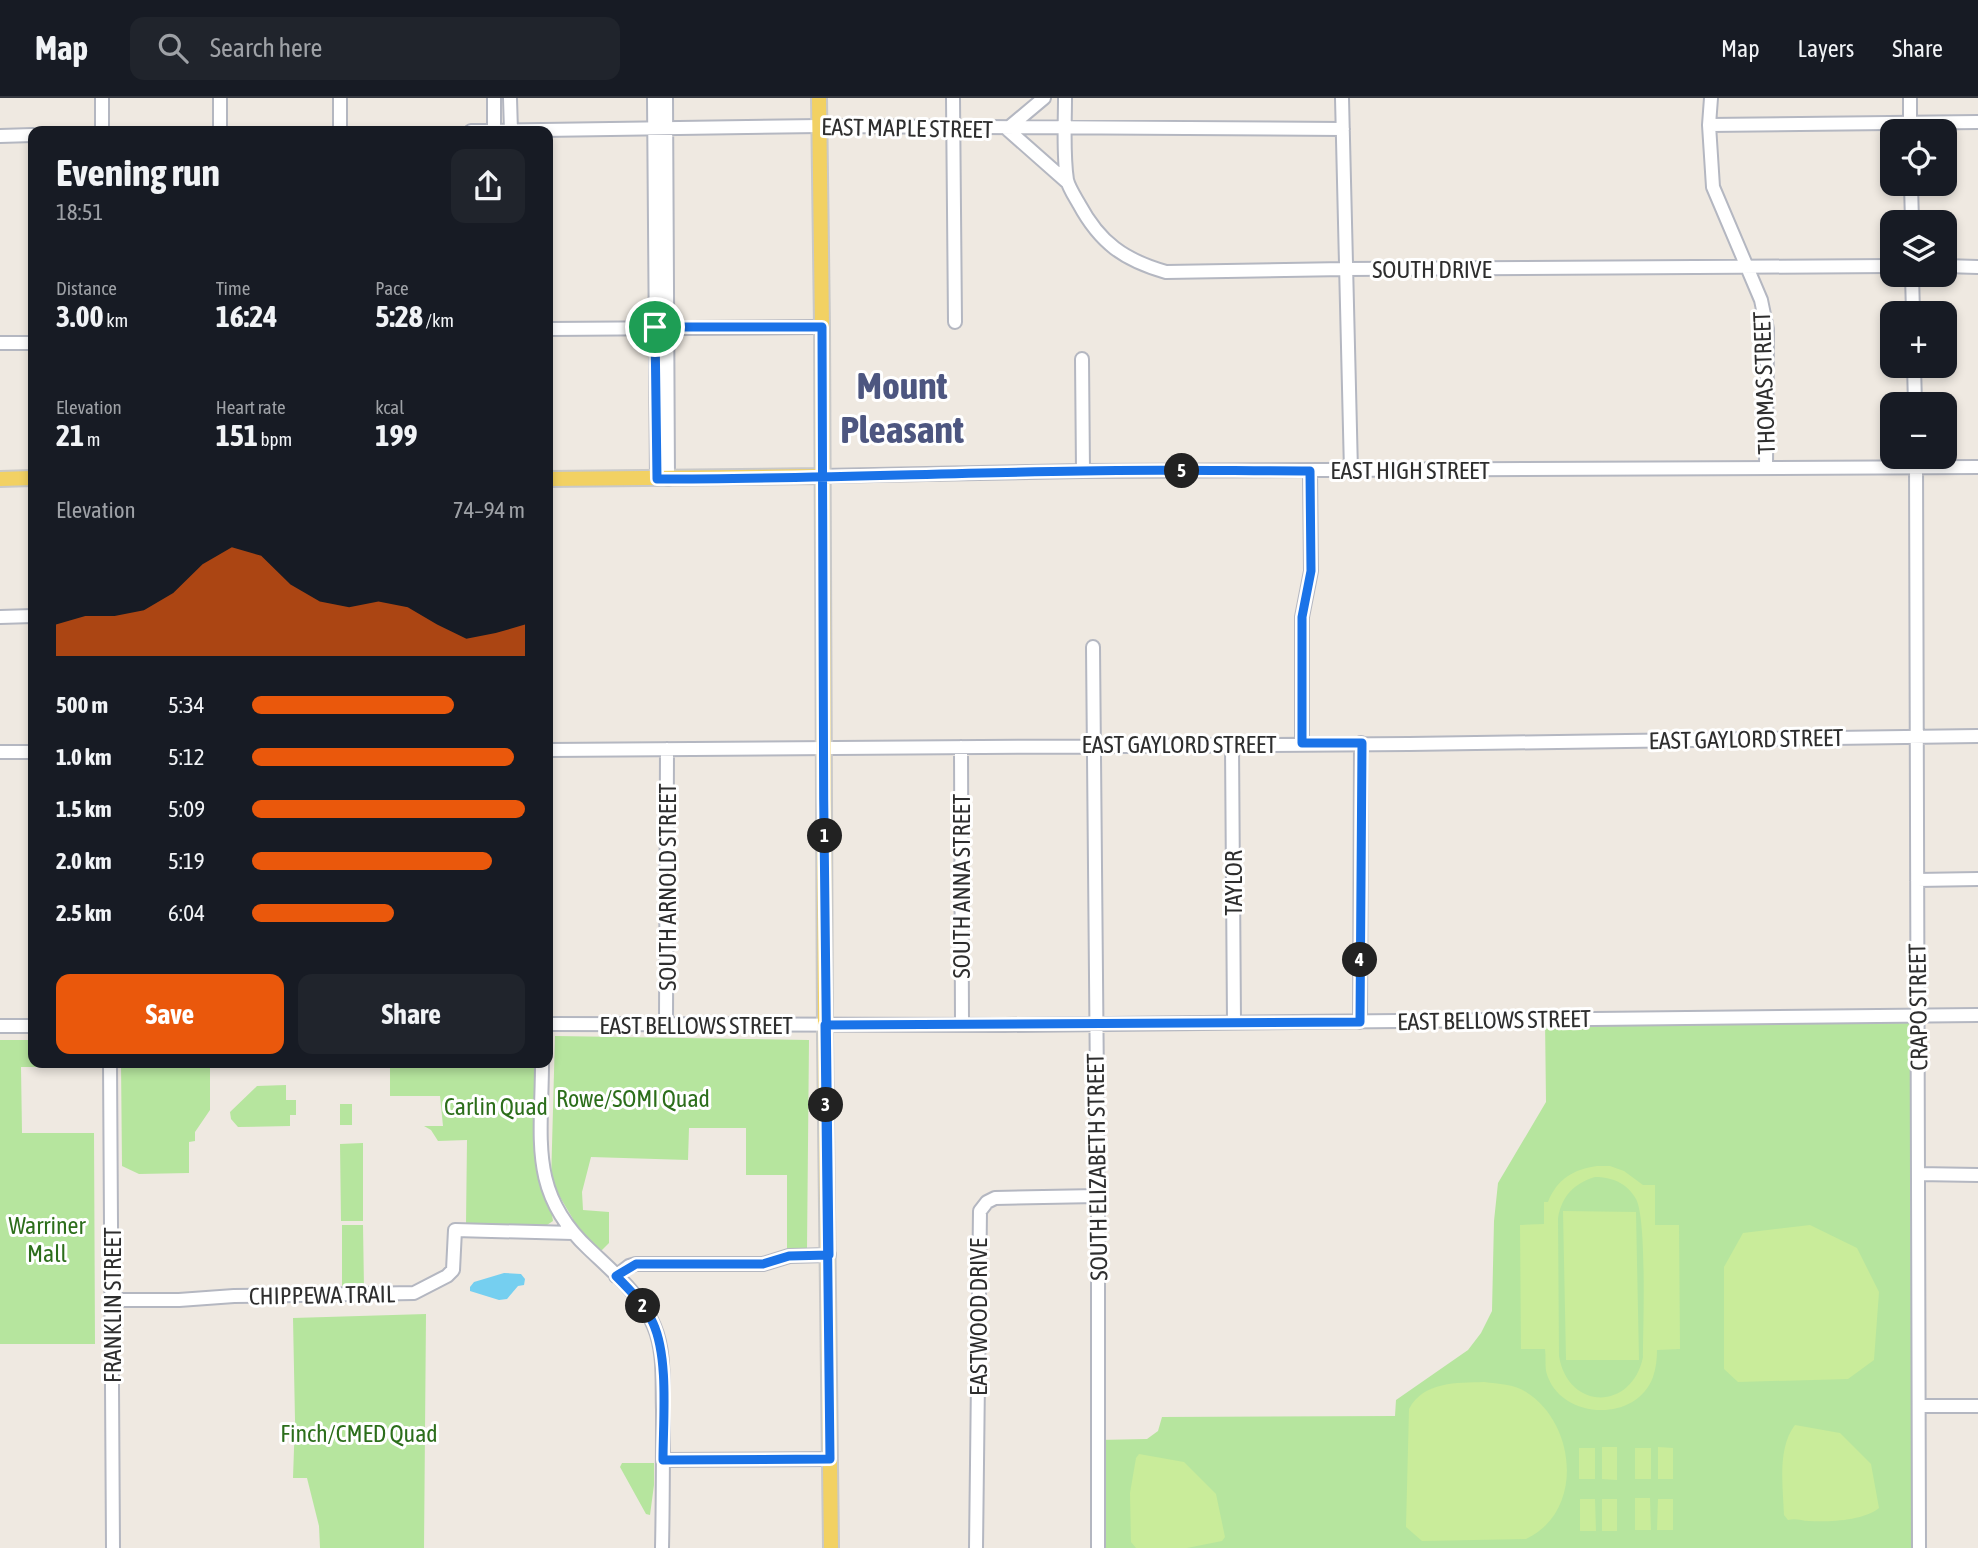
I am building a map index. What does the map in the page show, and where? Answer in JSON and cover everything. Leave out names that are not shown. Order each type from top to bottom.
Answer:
[{"type":"main road","points":[[819,98],[831,1548]]},
{"type":"main road","name":"EAST HIGH STREET","points":[[553,479],[822,476]]},
{"type":"main road","points":[[0,479],[28,478]]},
{"type":"street","points":[[102,98],[102,126]]},
{"type":"street","points":[[220,98],[220,126]]},
{"type":"street","points":[[340,98],[340,126]]},
{"type":"street","points":[[494,98],[494,126]]},
{"type":"street","points":[[510,98],[511,126]]},
{"type":"street","points":[[654,98],[660,127],[663,479]]},
{"type":"street","points":[[660,127],[666,98]]},
{"type":"street","points":[[953,98],[955,322]]},
{"type":"street","points":[[1044,98],[1007,129],[1068,182]]},
{"type":"street","name":"SOUTH DRIVE","points":[[1065,98],[1068,182],[1090,225],[1125,256],[1147,267],[1166,272],[1880,266]]},
{"type":"street","points":[[1342,98],[1351,471]]},
{"type":"street","name":"THOMAS STREET","points":[[1711,98],[1709,125],[1713,187],[1761,300],[1767,329],[1766,468]]},
{"type":"street","points":[[1910,98],[1910,119]]},
{"type":"street","points":[[1957,124],[1978,122]]},
{"type":"street","points":[[1709,125],[1880,127]]},
{"type":"street","name":"EAST MAPLE STREET","points":[[553,130],[660,127],[1343,129]]},
{"type":"street","points":[[0,136],[28,135]]},
{"type":"street","points":[[1957,267],[1978,267]]},
{"type":"street","points":[[553,329],[822,327]]},
{"type":"street","points":[[0,343],[28,343]]},
{"type":"street","points":[[1082,359],[1083,471]]},
{"type":"street","name":"EAST HIGH STREET","points":[[822,476],[1083,471],[1766,468],[1880,463]]},
{"type":"street","name":"EAST HIGH STREET","points":[[1957,465],[1978,467]]},
{"type":"street","name":"CRAPO STREET","points":[[1916,469],[1919,1548]]},
{"type":"street","points":[[1302,743],[1302,617],[1311,571],[1310,471]]},
{"type":"street","points":[[0,617],[28,616]]},
{"type":"street","name":"SOUTH ELIZABETH STREET","points":[[1093,647],[1098,1548]]},
{"type":"street","name":"EAST GAYLORD STREET","points":[[553,750],[1978,736]]},
{"type":"street","points":[[1360,1022],[1362,743]]},
{"type":"street","name":"TAYLOR","points":[[1231,745],[1234,1021]]},
{"type":"street","name":"SOUTH ANNA STREET","points":[[961,747],[962,1025]]},
{"type":"street","name":"SOUTH ARNOLD STREET","points":[[666,1025],[667,749]]},
{"type":"street","points":[[0,752],[28,752]]},
{"type":"street","points":[[1917,880],[1978,879]]},
{"type":"street","name":"EAST BELLOWS STREET","points":[[553,1024],[962,1025],[1978,1015]]},
{"type":"street","points":[[0,1027],[28,1026]]},
{"type":"street","name":"FRANKLIN STREET","points":[[110,1068],[113,1548]]},
{"type":"street","points":[[542,1068],[542,1169],[546,1185],[559,1215],[573,1233],[616,1276],[649,1315],[659,1342],[662,1378],[662,1548]]},
{"type":"street","points":[[1918,1174],[1978,1175]]},
{"type":"street","name":"EASTWOOD DRIVE","points":[[976,1548],[979,1211],[986,1202],[995,1198],[1098,1196]]},
{"type":"street","name":"CHIPPEWA TRAIL","points":[[111,1297],[121,1300],[180,1300],[234,1296],[405,1294],[431,1285],[453,1270],[455,1230],[573,1233]]},
{"type":"street","points":[[616,1276],[636,1264],[763,1264],[789,1256],[829,1255]]},
{"type":"street","points":[[1919,1406],[1978,1406]]},
{"type":"street","points":[[663,1460],[830,1459]]},
{"type":"green space","points":[[1918,1016],[1919,1548],[1098,1548],[1098,1440],[1147,1439],[1158,1431],[1162,1417],[1395,1416],[1396,1400],[1468,1350],[1481,1333],[1492,1311],[1494,1221],[1498,1183],[1546,1102],[1545,1019]]},
{"type":"green space","name":"Rowe/SOMI Quad","points":[[555,1036],[809,1040],[807,1248],[787,1250],[787,1175],[746,1175],[746,1128],[689,1128],[688,1160],[591,1157],[582,1192],[583,1210],[609,1212],[609,1243],[601,1251],[573,1226],[573,1219],[551,1182]]},
{"type":"green space","name":"Warriner Mall","points":[[0,1040],[28,1040],[28,1067],[21,1067],[22,1133],[94,1133],[95,1344],[0,1344]]},
{"type":"green space","points":[[121,1068],[210,1068],[210,1110],[195,1132],[195,1141],[189,1142],[189,1173],[139,1174],[122,1166]]},
{"type":"green space","name":"Carlin Quad","points":[[390,1068],[542,1068],[542,1152],[553,1221],[547,1225],[466,1224],[467,1140],[438,1141],[431,1130],[424,1126],[443,1126],[440,1096],[390,1096]]},
{"type":"green space","points":[[286,1085],[286,1100],[296,1100],[296,1115],[290,1115],[290,1126],[238,1127],[231,1119],[230,1112],[257,1086]]},
{"type":"green space","points":[[340,1104],[352,1104],[352,1125],[340,1125]]},
{"type":"green space","points":[[363,1143],[363,1221],[341,1221],[340,1144]]},
{"type":"green space","points":[[1610,1166],[1624,1171],[1643,1185],[1655,1185],[1655,1225],[1679,1225],[1680,1349],[1657,1350],[1653,1377],[1644,1392],[1631,1403],[1615,1409],[1581,1407],[1565,1399],[1553,1387],[1546,1371],[1545,1349],[1521,1349],[1520,1225],[1544,1224],[1544,1202],[1548,1202],[1556,1187],[1567,1176],[1589,1167]],"holes":[[[1601,1177],[1624,1185],[1636,1199],[1642,1228],[1644,1300],[1643,1357],[1637,1375],[1627,1387],[1614,1395],[1600,1397],[1587,1395],[1574,1387],[1565,1374],[1559,1356],[1558,1218],[1562,1203],[1575,1187],[1587,1180]]]},
{"type":"green space","points":[[1563,1211],[1636,1212],[1639,1360],[1566,1360]]},
{"type":"green space","points":[[342,1225],[363,1225],[364,1289],[342,1289]]},
{"type":"green space","points":[[1810,1225],[1857,1248],[1879,1292],[1874,1360],[1848,1379],[1738,1382],[1724,1369],[1724,1267],[1743,1233]]},
{"type":"green space","name":"Finch/CMED Quad","points":[[426,1314],[424,1548],[320,1548],[319,1526],[307,1478],[293,1478],[293,1318]]},
{"type":"green space","points":[[1484,1382],[1521,1389],[1543,1406],[1556,1425],[1564,1445],[1567,1467],[1565,1489],[1558,1509],[1545,1526],[1526,1539],[1422,1541],[1406,1527],[1409,1409],[1415,1400],[1432,1388]]},
{"type":"green space","points":[[1795,1425],[1840,1433],[1871,1464],[1879,1508],[1864,1516],[1846,1520],[1788,1520],[1784,1515],[1782,1468],[1789,1434]]},
{"type":"green space","points":[[1602,1447],[1617,1447],[1617,1480],[1602,1479]]},
{"type":"green space","points":[[1658,1447],[1673,1448],[1673,1479],[1658,1479]]},
{"type":"green space","points":[[1579,1448],[1595,1448],[1595,1479],[1579,1479]]},
{"type":"green space","points":[[1635,1448],[1651,1448],[1651,1479],[1635,1479]]},
{"type":"green space","points":[[1139,1454],[1184,1462],[1216,1494],[1225,1537],[1222,1541],[1187,1548],[1136,1548],[1131,1542],[1130,1493]]},
{"type":"green space","points":[[622,1463],[654,1463],[650,1515],[646,1514],[620,1467]]},
{"type":"green space","points":[[1635,1498],[1650,1498],[1651,1530],[1635,1530]]},
{"type":"green space","points":[[1580,1499],[1595,1499],[1596,1531],[1580,1531]]},
{"type":"green space","points":[[1602,1499],[1617,1499],[1617,1531],[1602,1531]]},
{"type":"green space","points":[[1658,1499],[1673,1499],[1673,1530],[1657,1530]]},
{"type":"water","points":[[504,1273],[521,1274],[525,1279],[524,1285],[518,1286],[507,1299],[499,1300],[470,1291],[474,1282]]},
{"type":"district","name":"Mount Pleasant","points":[[902,407]]},
{"type":"route","points":[[655,327],[657,479],[822,476],[964,474],[1083,471],[1310,471],[1311,571],[1302,617],[1302,743],[1362,743],[1360,1022],[825,1025],[829,1255],[830,1459],[663,1460],[662,1360],[659,1342],[649,1315],[616,1276],[636,1264],[763,1264],[789,1256],[829,1255],[825,1039],[825,1025],[825,1011],[825,922],[825,762],[822,476],[822,327],[655,327]]}]
